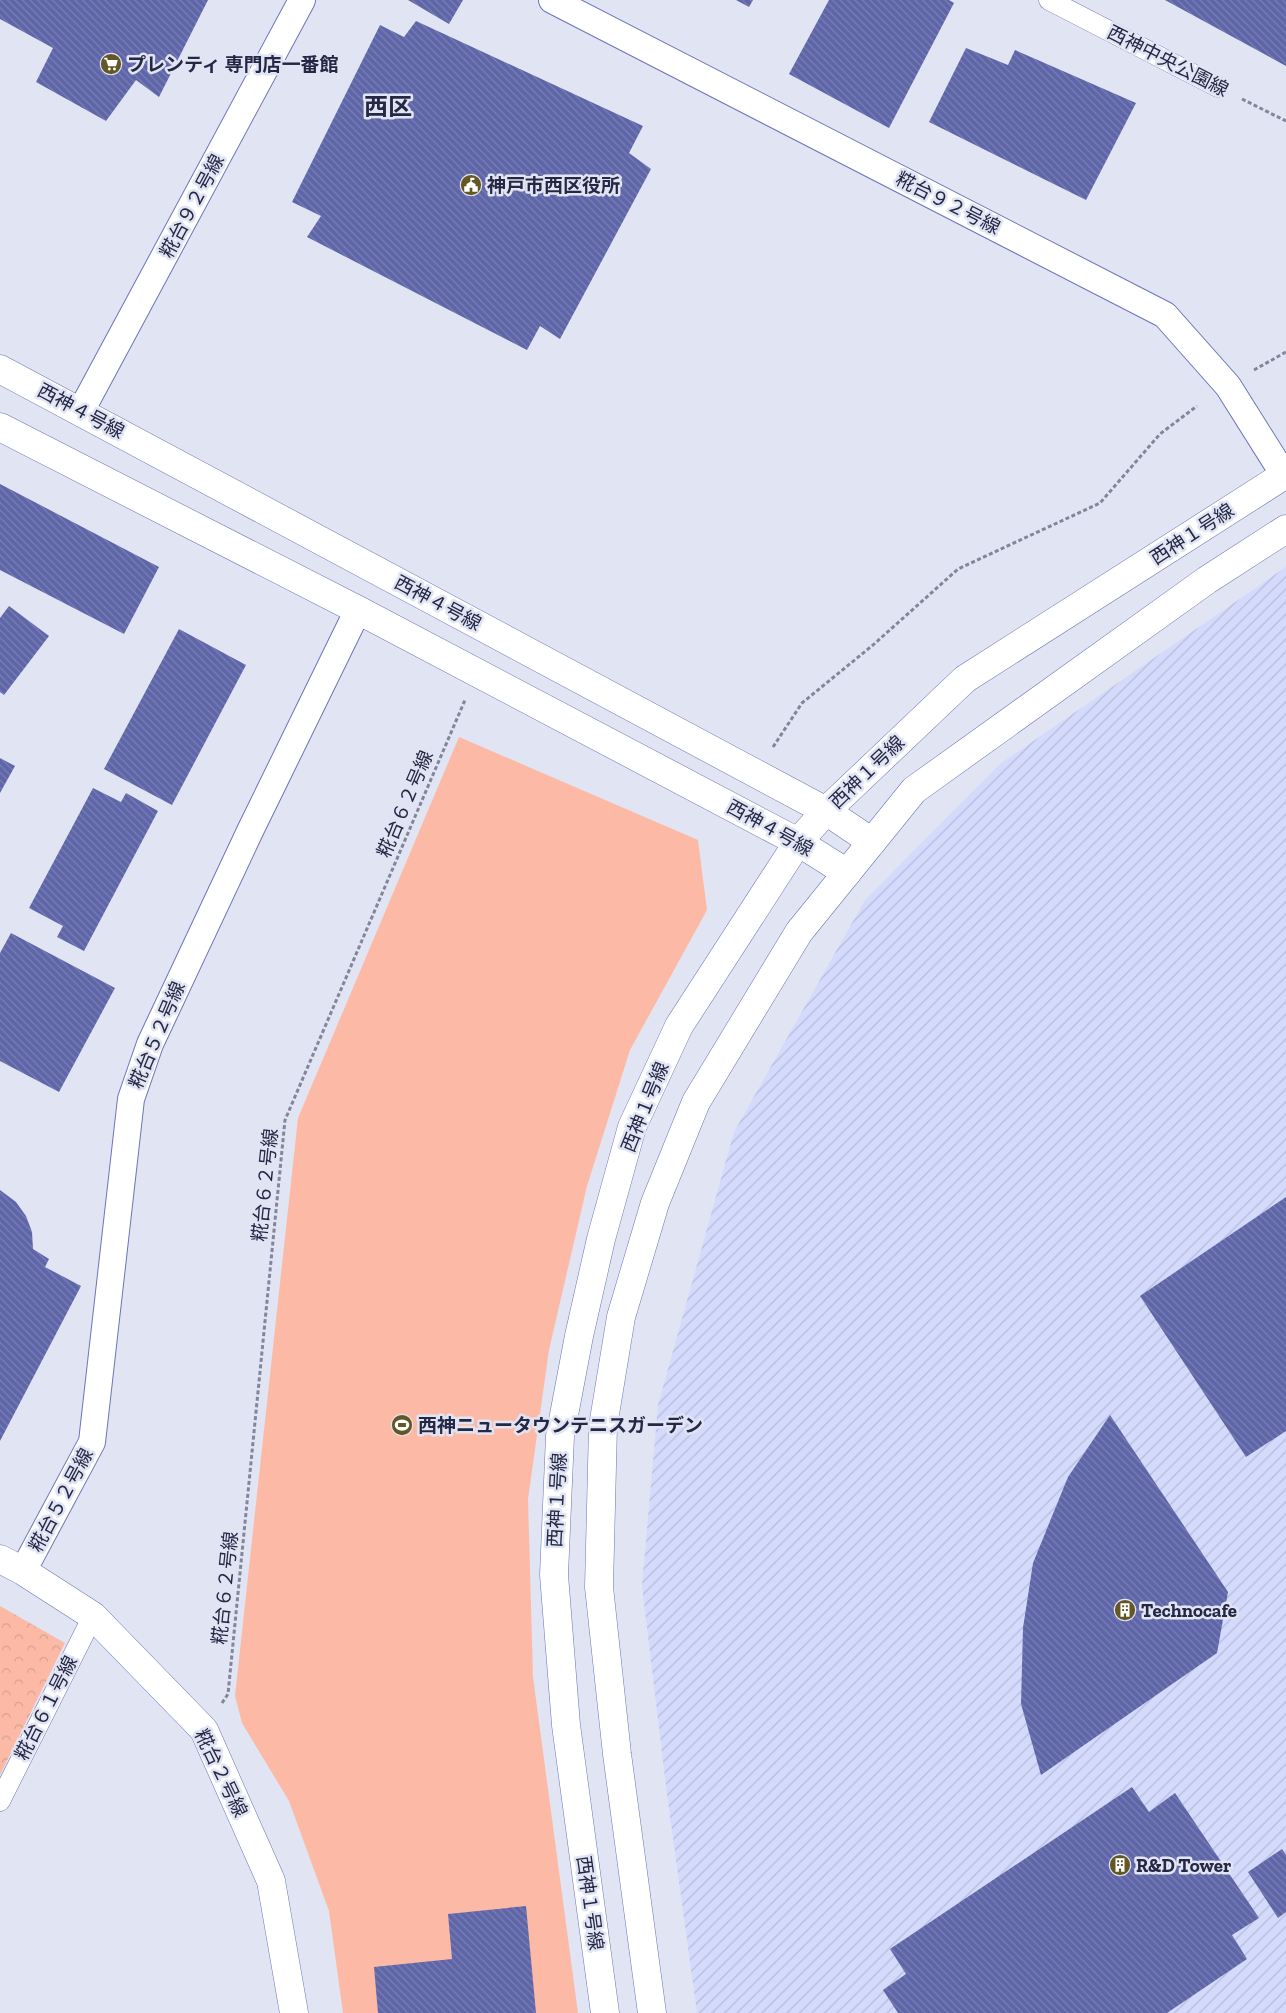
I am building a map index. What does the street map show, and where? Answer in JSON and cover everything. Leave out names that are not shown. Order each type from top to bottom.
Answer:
[{"type":"street","name":"糀台９２号線","points":[[81,411],[302,0]]},
{"type":"street","name":"糀台９２号線","points":[[552,0],[1165,315],[1228,386],[1285,474]]},
{"type":"street","name":"西神中央公園線","points":[[1049,0],[1218,86]]},
{"type":"street","name":"西神４号線","points":[[0,369],[826,810],[872,842]]},
{"type":"street","name":"西神４号線","points":[[0,427],[477,672],[798,842],[847,873]]},
{"type":"street","name":"西神１号線","points":[[605,2013],[566,1725],[554,1575],[560,1436],[579,1336],[601,1239],[632,1127],[679,1026],[798,842],[826,810],[965,679],[1285,474]]},
{"type":"street","points":[[652,2013],[617,1754],[599,1587],[603,1426],[620,1326],[655,1203],[696,1102],[799,932],[914,790],[1207,580],[1286,529]]},
{"type":"street","name":"糀台５２号線","points":[[11,1565],[92,1442],[131,1099],[150,1044],[251,829],[358,610]]},
{"type":"street","name":"糀台２号線","points":[[11,1565],[93,1616],[204,1730],[271,1880],[294,2013]]},
{"type":"street","name":"糀台６１号線","points":[[0,1800],[93,1616]]},
{"type":"path","name":"西神中央公園線","points":[[1218,86],[1286,121]]},
{"type":"path","points":[[1253,371],[1286,352]]},
{"type":"path","points":[[753,772],[775,745],[802,703],[872,645],[958,569],[1100,503],[1160,434],[1196,406]]},
{"type":"path","name":"糀台６２号線","points":[[204,1730],[228,1694],[285,1120],[477,672]]},
{"type":"shaded area","points":[[1286,567],[1286,2013],[697,2013],[667,1794],[642,1586],[658,1405],[734,1132],[865,900],[1000,764]]},
{"type":"green space","name":"西神ニュータウンテニスガーデン","points":[[459,737],[698,840],[707,910],[630,1050],[587,1186],[549,1350],[528,1499],[533,1677],[578,2013],[343,2013],[329,1911],[289,1801],[242,1723],[235,1696],[298,1118]]},
{"type":"green space","points":[[0,1606],[65,1643],[0,1775]]},
{"type":"building","name":"プレンティ 専門店一番館","points":[[0,0],[208,0],[159,97],[136,80],[106,121],[36,82],[53,48],[0,19]]},
{"type":"building","points":[[408,0],[463,0],[449,24]]},
{"type":"building","points":[[736,0],[753,0],[749,7]]},
{"type":"building","points":[[829,0],[949,0],[954,3],[889,128],[789,74]]},
{"type":"building","points":[[1165,0],[1286,0],[1286,66]]},
{"type":"building","name":"神戸市西区役所","points":[[416,21],[643,126],[629,153],[651,169],[560,339],[540,326],[527,350],[307,237],[321,216],[292,202],[380,25],[404,37]]},
{"type":"building","points":[[966,48],[1008,65],[1015,50],[1136,103],[1086,200],[929,122]]},
{"type":"building","points":[[0,484],[159,567],[124,634],[0,570]]},
{"type":"building","points":[[9,606],[49,636],[4,695],[0,692],[0,618]]},
{"type":"building","points":[[179,629],[246,665],[172,805],[104,769]]},
{"type":"building","points":[[0,758],[15,766],[0,793]]},
{"type":"building","points":[[93,788],[121,802],[126,793],[158,811],[84,951],[57,937],[63,926],[29,908]]},
{"type":"building","points":[[11,933],[115,988],[59,1092],[0,1061],[0,953]]},
{"type":"building","points":[[0,1190],[16,1202],[26,1216],[32,1232],[33,1249],[49,1259],[45,1267],[81,1286],[0,1441]]},
{"type":"building","points":[[1286,1197],[1286,1431],[1246,1457],[1140,1296]]},
{"type":"building","name":"Technocafe","points":[[1110,1415],[1228,1592],[1217,1653],[1041,1775],[1021,1704],[1023,1628],[1033,1563],[1068,1477]]},
{"type":"building","name":"R&D Tower","points":[[1132,1787],[1149,1812],[1175,1793],[1259,1918],[1232,1935],[1247,1959],[1167,2013],[898,2013],[883,1990],[906,1974],[890,1949]]},
{"type":"building","points":[[1282,1849],[1286,1855],[1286,1912],[1278,1918],[1248,1872]]},
{"type":"building","points":[[526,1906],[536,2013],[378,2013],[374,1967],[452,1959],[448,1914]]},
{"type":"place","name":"プレンティ 専門店一番館","points":[[111,64]]},
{"type":"place","name":"神戸市西区役所","points":[[471,185]]},
{"type":"place","name":"西神ニュータウンテニスガーデン","points":[[402,1425]]},
{"type":"place","name":"Technocafe","points":[[1125,1610]]},
{"type":"place","name":"R&D Tower","points":[[1120,1865]]},
{"type":"district","name":"西区","points":[[388,106]]}]
